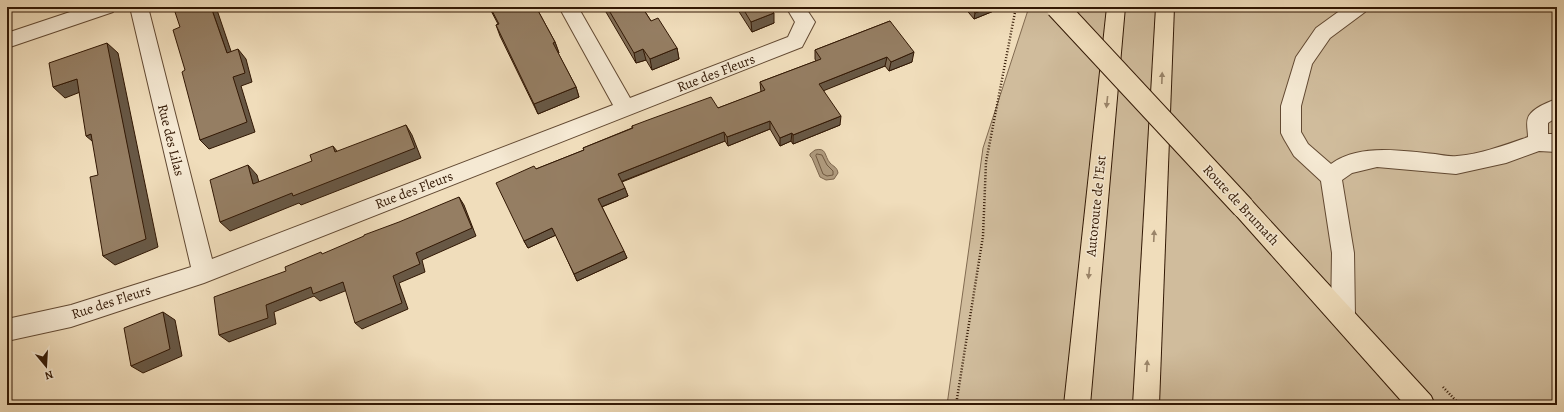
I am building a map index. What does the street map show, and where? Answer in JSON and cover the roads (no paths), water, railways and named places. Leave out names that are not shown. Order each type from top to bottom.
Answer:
[{"type":"main road","name":"Route de Brumath","points":[[1058,7],[1244,207],[1422,405]]},
{"type":"main road","name":"Autoroute de l’Est","points":[[1077,405],[1116,7]]},
{"type":"main road","points":[[1146,405],[1165,7]]},
{"type":"street","points":[[7,41],[106,7]]},
{"type":"street","name":"Rue des Lilas","points":[[139,7],[204,273]]},
{"type":"street","points":[[568,7],[625,108]]},
{"type":"street","points":[[1343,317],[1343,253],[1332,177],[1300,150],[1291,133],[1291,106],[1303,62],[1323,33],[1358,7]]},
{"type":"street","name":"Rue des Fleurs","points":[[7,330],[71,316],[204,273],[795,42],[800,14]]},
{"type":"street","points":[[1332,177],[1346,165],[1377,158],[1456,165],[1506,154],[1548,142],[1538,119],[1557,107]]},
{"type":"water","points":[[815,150],[822,150],[830,163],[837,169],[838,173],[834,179],[826,180],[820,177],[810,156],[810,154]]}]
